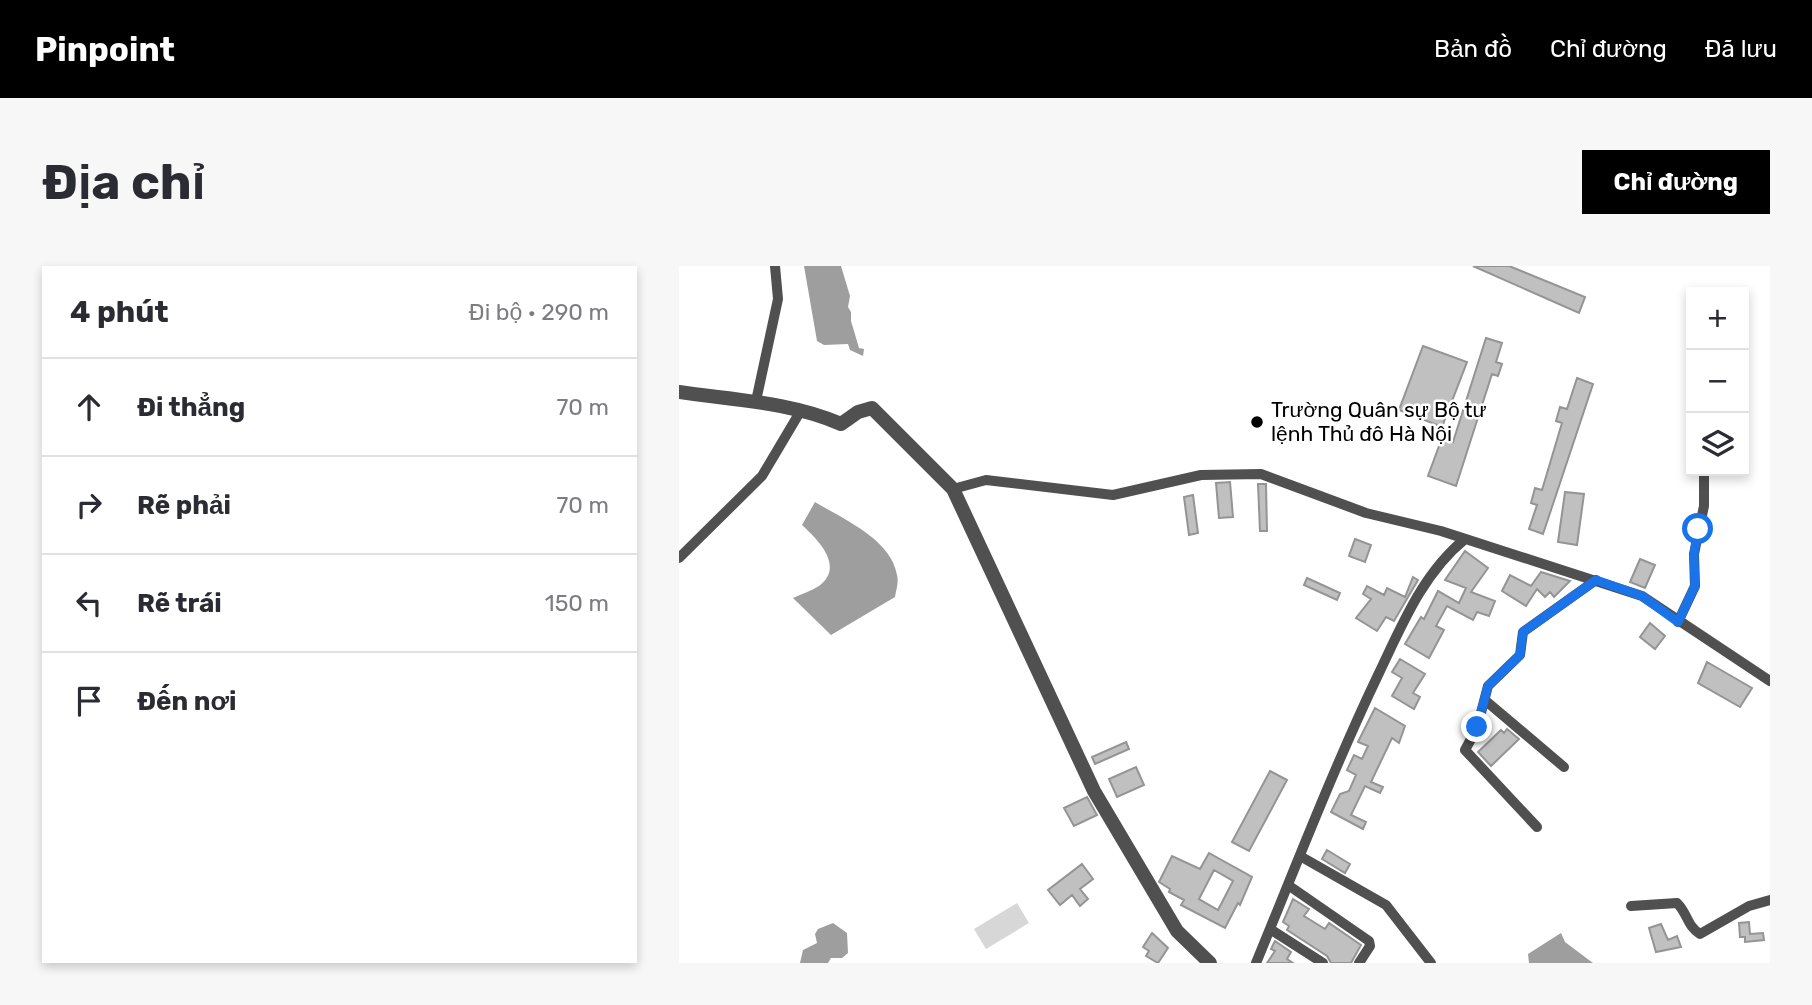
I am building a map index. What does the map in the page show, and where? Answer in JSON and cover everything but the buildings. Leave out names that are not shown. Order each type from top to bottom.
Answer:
[{"type":"street","points":[[756,401],[778,299],[775,266]]},
{"type":"street","points":[[679,392],[756,401],[821,415],[841,424],[858,412],[872,408],[953,489],[1094,791],[1177,931],[1210,963]]},
{"type":"street","points":[[679,558],[762,476],[800,412]]},
{"type":"street","points":[[953,489],[986,480],[1113,495],[1201,475],[1261,474],[1366,513],[1465,539],[1642,596],[1770,681]]},
{"type":"street","points":[[1678,622],[1695,586],[1694,554],[1704,506],[1704,476]]},
{"type":"street","points":[[1256,963],[1351,731],[1413,604],[1448,553],[1465,539]]},
{"type":"street","points":[[1537,827],[1465,750],[1492,681],[1520,655],[1523,632],[1596,580]]},
{"type":"street","points":[[1486,701],[1565,767]]},
{"type":"street","points":[[1300,856],[1386,905],[1431,963]]},
{"type":"street","points":[[1288,885],[1369,941],[1370,946],[1359,963]]},
{"type":"street","points":[[1632,906],[1677,903],[1683,909],[1690,929],[1700,934],[1749,906],[1770,901]]},
{"type":"street","points":[[1270,929],[1323,963]]},
{"type":"shaded area","points":[[804,266],[841,266],[850,296],[848,307],[851,321],[859,348],[864,349],[863,356],[850,350],[848,344],[824,345],[817,341]]},
{"type":"shaded area","points":[[815,502],[852,523],[876,541],[893,562],[898,578],[895,597],[831,635],[793,598],[819,586],[830,570],[826,554],[802,525]]},
{"type":"shaded area","points":[[1017,903],[1029,923],[986,949],[974,929]]},
{"type":"shaded area","points":[[833,923],[847,933],[848,953],[842,958],[831,958],[828,963],[800,963],[803,950],[817,943],[815,934],[818,929]]},
{"type":"shaded area","points":[[1561,933],[1565,942],[1593,963],[1529,963],[1528,954]]},
{"type":"place","name":"Trường Quân sự Bộ tư lệnh Thủ đô Hà Nội","points":[[1257,422]]},
{"type":"route","points":[[1477,727],[1488,686],[1520,655],[1523,632],[1596,580],[1642,596],[1678,622],[1695,586],[1694,554],[1698,529]]}]
